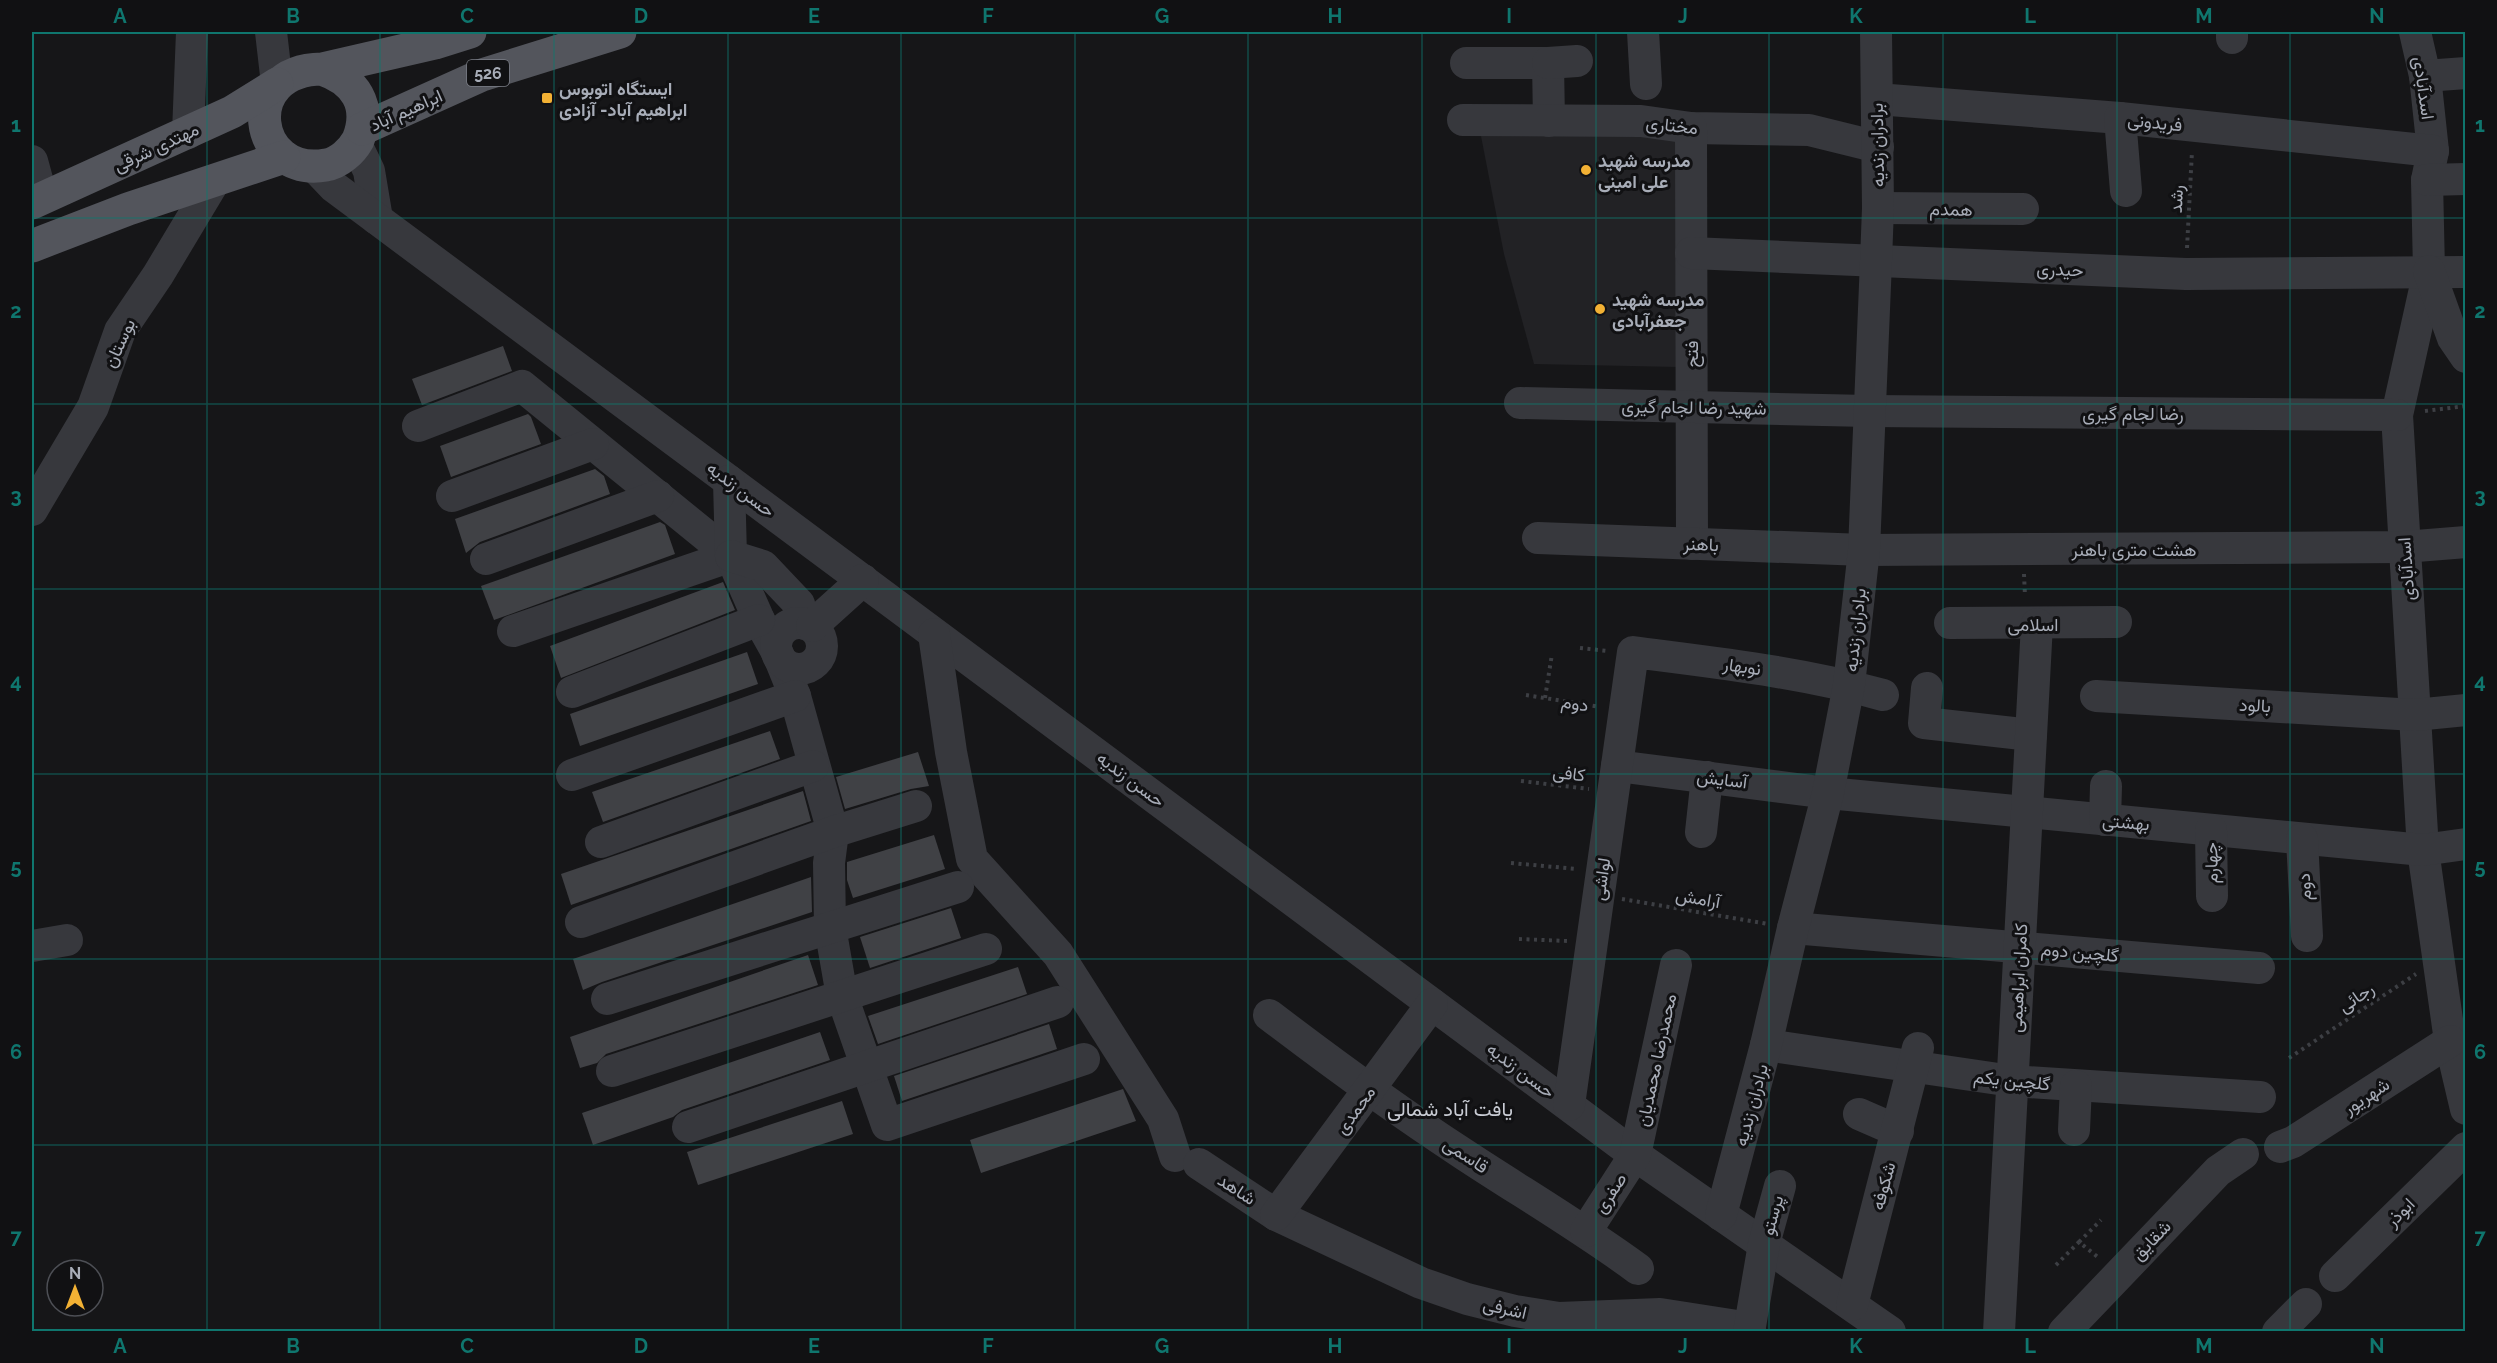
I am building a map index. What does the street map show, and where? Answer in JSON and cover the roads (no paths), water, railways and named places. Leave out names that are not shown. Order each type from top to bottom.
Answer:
[{"type":"main road","name":"526","points":[[322,69],[435,43],[470,32]]},
{"type":"main road","name":"ابراهیم آباد","points":[[359,136],[482,75],[620,32]]},
{"type":"main road","points":[[305,69],[322,69],[337,74],[350,84],[359,97],[363,113],[359,136],[345,156],[331,164],[315,167],[298,164],[284,157],[273,145],[266,130],[264,114],[268,98],[277,84],[290,74],[305,69]]},
{"type":"main road","name":"مهتدی شرقی","points":[[37,201],[232,112],[277,84]]},
{"type":"main road","points":[[32,246],[128,209],[284,157]]},
{"type":"street","points":[[188,132],[192,32]]},
{"type":"street","points":[[271,32],[277,84]]},
{"type":"street","points":[[1644,32],[1646,84]]},
{"type":"street","name":"برادران زندیه","points":[[1721,1215],[1766,1045],[1792,928],[1828,793],[1849,686],[1864,550],[1876,261],[1878,147],[1876,32]]},
{"type":"street","name":"اسدآبادی","points":[[2415,32],[2425,76],[2430,166],[2429,271],[2397,415],[2423,850],[2439,958],[2456,1002],[2450,1041],[2466,1109]]},
{"type":"street","points":[[1466,63],[1563,62],[1549,121]]},
{"type":"street","points":[[2425,76],[2466,73]]},
{"type":"street","name":"فریدونی","points":[[1877,99],[2193,126],[2430,166],[2466,179]]},
{"type":"street","points":[[2120,118],[2126,192]]},
{"type":"street","name":"مختاری","points":[[1463,120],[1641,121],[1690,128],[1809,130],[1878,147]]},
{"type":"street","name":"فتح","points":[[1690,128],[1692,544]]},
{"type":"street","points":[[359,136],[369,171],[377,219]]},
{"type":"street","points":[[32,160],[37,201]]},
{"type":"street","name":"حسن زندیه","points":[[315,167],[334,187],[1635,1155],[1890,1332]]},
{"type":"street","name":"بوستان","points":[[32,510],[93,407],[120,331],[158,275],[215,180]]},
{"type":"street","name":"همدم","points":[[1878,208],[2023,209]]},
{"type":"street","name":"حیدری","points":[[1691,253],[2186,274],[2466,272]]},
{"type":"street","points":[[2429,271],[2453,338],[2466,357]]},
{"type":"street","points":[[418,426],[522,386],[731,556],[763,566],[799,604],[809,625]]},
{"type":"street","name":"شهید رضا لجام گیری","points":[[1520,403],[1868,411]]},
{"type":"street","name":"رضا لجام گیری","points":[[1868,411],[2397,415]]},
{"type":"street","points":[[452,496],[593,444]]},
{"type":"street","points":[[729,481],[731,556],[759,620],[778,654],[795,696],[833,831],[829,863],[830,927],[842,996],[887,1125],[1084,1059]]},
{"type":"street","points":[[486,560],[658,496]]},
{"type":"street","name":"باهنر","points":[[1538,538],[1864,550]]},
{"type":"street","name":"هشت متری باهنر","points":[[1864,550],[2404,547],[2466,542]]},
{"type":"street","points":[[513,631],[731,556]]},
{"type":"street","points":[[809,625],[863,580]]},
{"type":"street","points":[[572,693],[759,620]]},
{"type":"street","name":"اسلامی","points":[[1950,623],[2116,622]]},
{"type":"street","points":[[778,654],[778,639],[785,628],[798,623],[809,625]]},
{"type":"street","name":"کامران ابراهیمی","points":[[1999,1332],[2031,735],[2032,624]]},
{"type":"street","name":"شاهد","points":[[934,633],[951,752],[972,859],[1058,954],[1187,1160],[1276,1215]]},
{"type":"street","name":"نوبهار","points":[[1633,652],[1760,668],[1849,686]]},
{"type":"street","name":"لواشی","points":[[1569,1105],[1633,652]]},
{"type":"street","points":[[1849,686],[1883,695]]},
{"type":"street","points":[[1927,688],[1924,723],[2031,735]]},
{"type":"street","points":[[572,775],[795,696]]},
{"type":"street","name":"بالود","points":[[2096,696],[2415,715],[2466,710]]},
{"type":"street","points":[[601,842],[813,766]]},
{"type":"street","points":[[1701,831],[1707,777]]},
{"type":"street","name":"آسایش","points":[[1615,779],[1707,777],[1828,793]]},
{"type":"street","points":[[2105,820],[2106,786]]},
{"type":"street","name":"بهشتی","points":[[1828,793],[2423,850],[2466,844]]},
{"type":"street","points":[[581,922],[833,831],[916,806]]},
{"type":"street","name":"چهارم","points":[[2211,830],[2212,896]]},
{"type":"street","name":"دوم","points":[[2302,839],[2307,936]]},
{"type":"street","points":[[607,999],[958,887]]},
{"type":"street","name":"گلچین دوم","points":[[1792,928],[2259,968]]},
{"type":"street","points":[[32,946],[68,940]]},
{"type":"street","points":[[612,1071],[986,949]]},
{"type":"street","name":"محمدرضا محمدیان","points":[[1635,1155],[1676,965]]},
{"type":"street","points":[[688,1127],[1058,1002]]},
{"type":"street","name":"محمدی","points":[[1276,1215],[1432,1004]]},
{"type":"street","name":"قاسمی","points":[[1269,1015],[1369,1091],[1462,1154],[1586,1231],[1638,1269]]},
{"type":"street","name":"شهریور","points":[[2280,1147],[2293,1142],[2450,1041]]},
{"type":"street","name":"گلچین یکم","points":[[1766,1045],[1916,1058],[2012,1082],[2260,1097]]},
{"type":"street","name":"شکوفه","points":[[1852,1305],[1916,1058]]},
{"type":"street","points":[[2074,1130],[2076,1086]]},
{"type":"street","points":[[1859,1114],[1898,1131]]},
{"type":"street","name":"ابوذر","points":[[2335,1276],[2466,1148]]},
{"type":"street","name":"شقایق","points":[[2064,1332],[2218,1171],[2243,1154]]},
{"type":"street","name":"صفری","points":[[1586,1231],[1635,1155]]},
{"type":"street","name":"پرستو","points":[[1750,1330],[1764,1244],[1780,1186]]},
{"type":"street","name":"اشرفی","points":[[1276,1215],[1421,1283],[1467,1299],[1515,1311],[1559,1318],[1660,1314],[1750,1330]]},
{"type":"street","points":[[2277,1332],[2306,1304]]},
{"type":"place","name":"ایستگاه اتوبوس ابراهیم آباد- آزادی","points":[[547,98]]},
{"type":"place","name":"مدرسه شهید علی امینی","points":[[1586,170]]},
{"type":"place","name":"مدرسه شهید جعفرآبادی","points":[[1600,309]]},
{"type":"district","name":"یافت آباد شمالی","points":[[1450,1109]]}]
